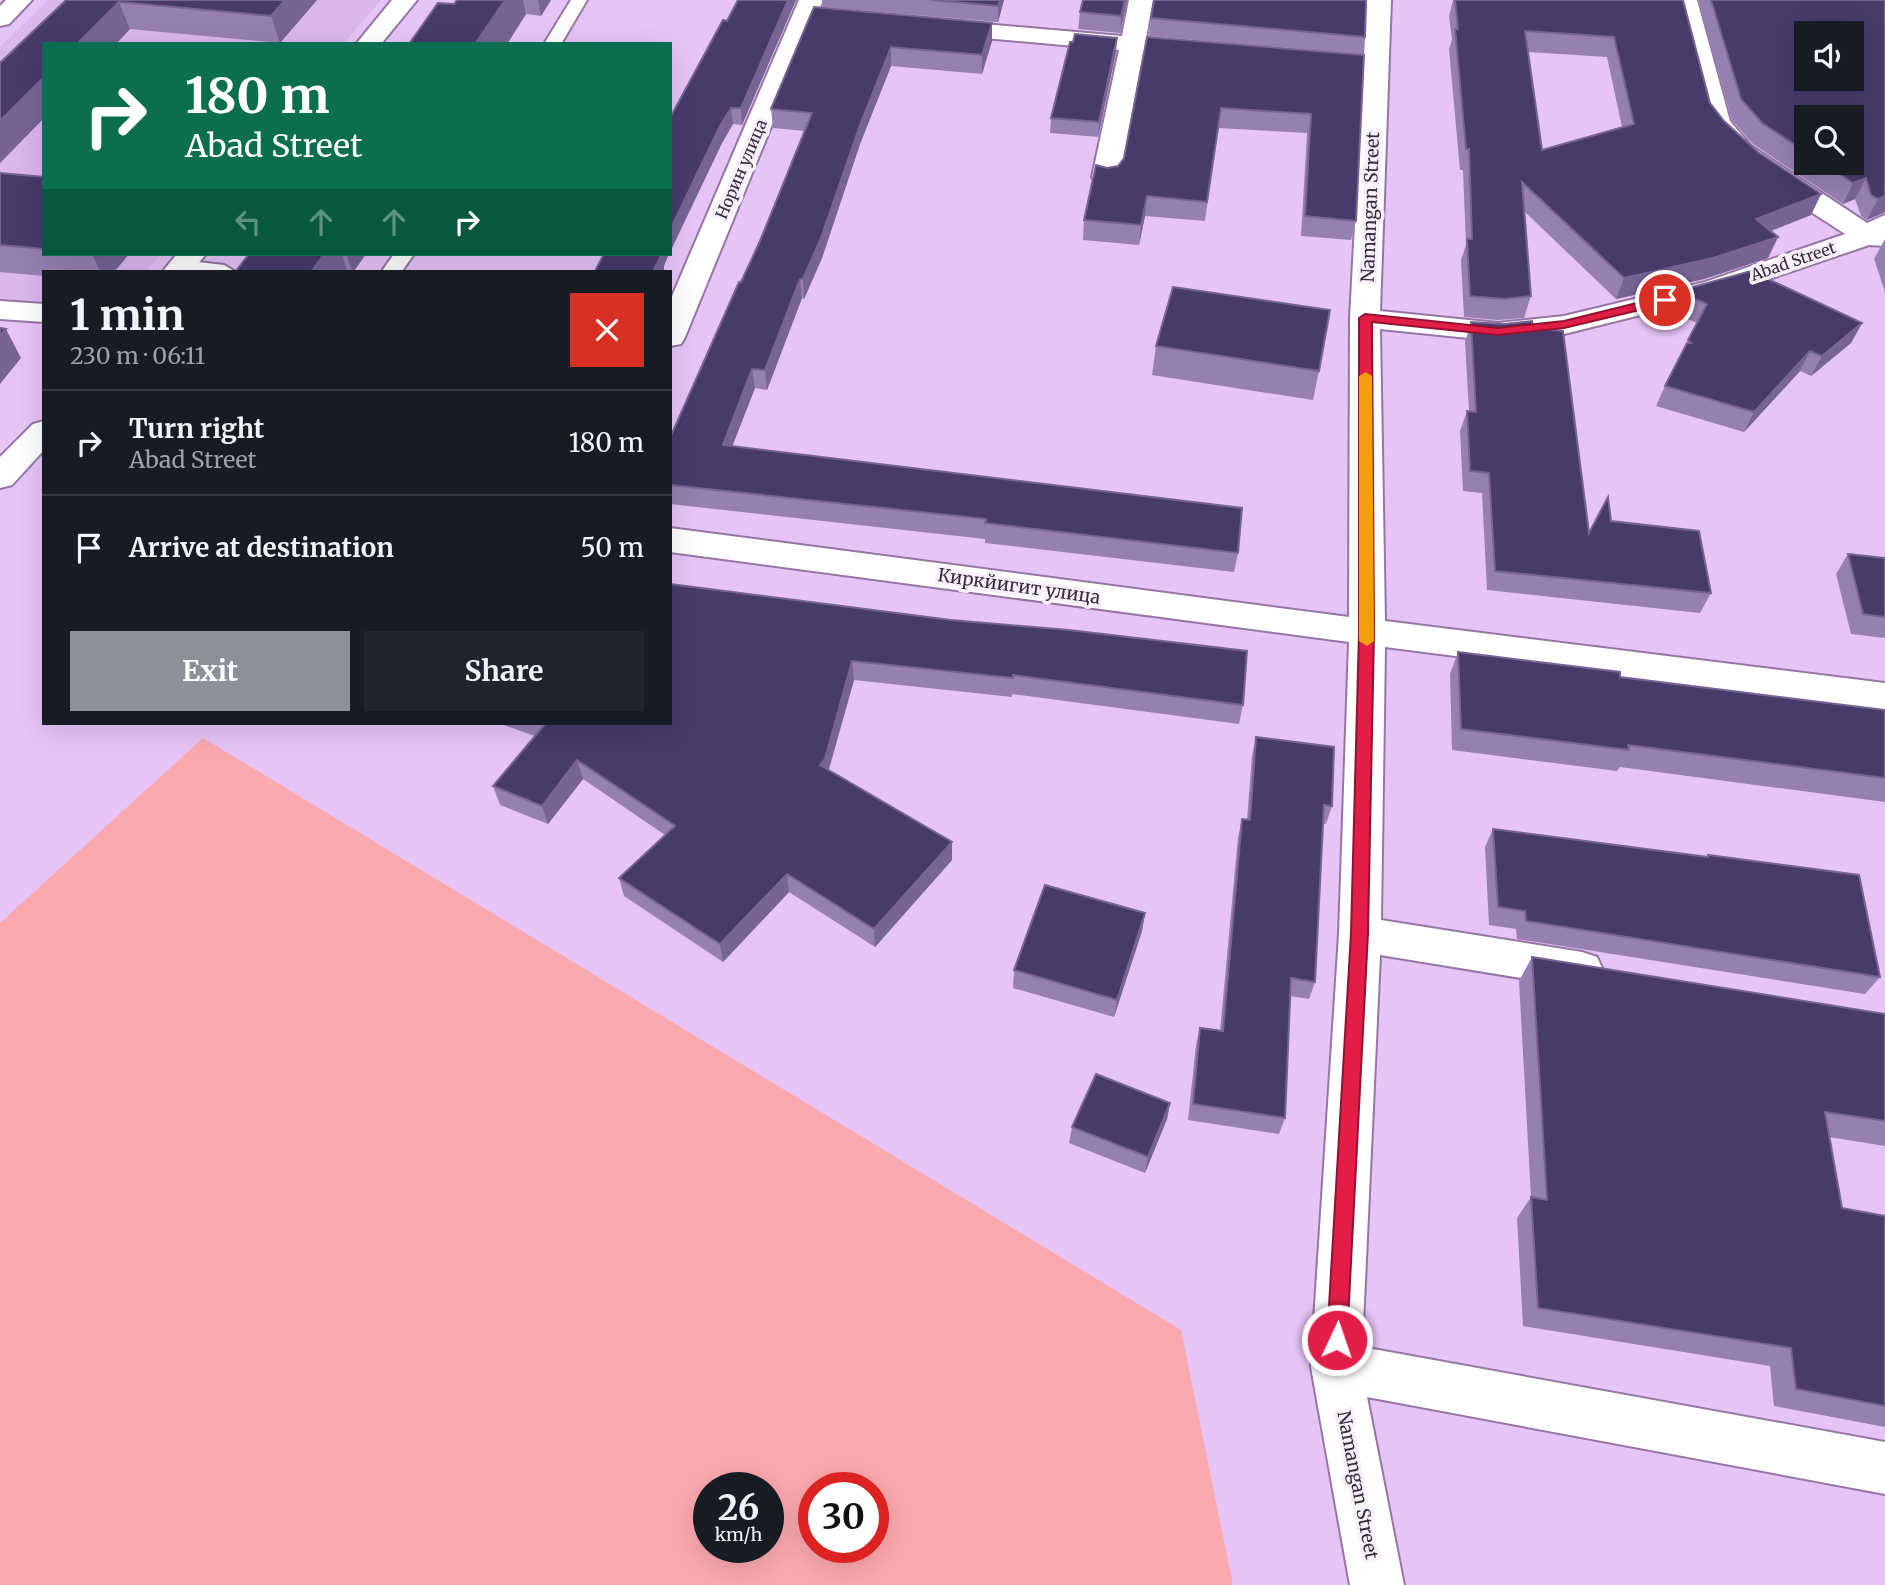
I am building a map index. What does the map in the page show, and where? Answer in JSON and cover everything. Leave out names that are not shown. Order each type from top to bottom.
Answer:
[{"type":"street","points":[[370,42],[405,0]]},
{"type":"street","points":[[1105,177],[1140,0]]},
{"type":"street","name":"Namangan Street","points":[[1377,1585],[1336,1367],[1360,933],[1367,632],[1362,65],[1379,0]]},
{"type":"street","points":[[1685,0],[1717,122],[1723,130],[1742,152],[1879,232]]},
{"type":"street","points":[[808,7],[832,17]]},
{"type":"street","name":"Норин улица","points":[[672,332],[808,7]]},
{"type":"street","points":[[915,24],[1214,51]]},
{"type":"street","name":"Abad Street","points":[[1365,318],[1498,331],[1564,325],[1715,288],[1879,232]]},
{"type":"street","points":[[0,310],[42,313]]},
{"type":"street","points":[[0,477],[38,445]]},
{"type":"street","name":"Киркйигит улица","points":[[672,540],[1885,697]]},
{"type":"street","points":[[1360,933],[1616,975]]},
{"type":"street","points":[[1336,1367],[1885,1468]]},
{"type":"lane","points":[[553,42],[579,0]]},
{"type":"lane","points":[[183,264],[218,270]]},
{"type":"shaded area","points":[[48,0],[381,0],[345,42],[42,42],[42,256],[159,256],[147,270],[42,270],[42,305],[0,302],[0,47]]},
{"type":"shaded area","points":[[203,738],[1181,1330],[1233,1585],[0,1585],[0,923]]},
{"type":"building","points":[[66,0],[285,0],[271,16],[119,2],[79,42],[42,42],[42,79],[0,121],[0,63]]},
{"type":"building","points":[[457,0],[505,0],[476,42],[410,42],[438,3],[454,4]]},
{"type":"building","points":[[738,0],[788,0],[741,108],[731,108],[720,126],[672,226],[672,114],[723,20],[727,21]]},
{"type":"building","points":[[931,0],[1000,0],[998,6]]},
{"type":"building","points":[[1083,0],[1125,0],[1121,16],[1080,12]]},
{"type":"building","points":[[1154,0],[1366,0],[1365,37],[1151,18]]},
{"type":"building","points":[[1455,0],[1683,0],[1710,103],[1724,121],[1758,152],[1821,194],[1756,219],[1778,237],[1713,258],[1624,278],[1522,182],[1531,296],[1505,299],[1470,296],[1467,239],[1472,239],[1469,149],[1466,149],[1455,29],[1458,29]],"holes":[[[1525,31],[1614,37],[1634,124],[1542,150]]]},
{"type":"building","points":[[1711,0],[1885,0],[1885,196],[1878,199],[1871,195],[1866,178],[1853,183],[1841,175],[1864,175],[1864,105],[1794,105],[1794,144],[1762,123],[1741,99]]},
{"type":"building","points":[[814,7],[992,23],[982,55],[891,47],[860,125],[821,238],[803,279],[800,279],[765,370],[752,369],[723,445],[1242,508],[1238,553],[985,523],[986,519],[672,485],[672,433],[760,241],[812,113],[771,109]]},
{"type":"building","points":[[1075,34],[1117,38],[1099,122],[1051,118],[1070,42],[1073,42]]},
{"type":"building","points":[[1147,37],[1364,55],[1356,221],[1305,216],[1311,114],[1221,108],[1207,202],[1147,196],[1141,225],[1084,220],[1096,165],[1107,168],[1118,166],[1124,158]]},
{"type":"building","points":[[0,173],[42,177],[42,249],[0,245]]},
{"type":"building","points":[[247,256],[323,256],[313,270],[237,270]]},
{"type":"building","points":[[603,256],[661,256],[654,270],[596,270]]},
{"type":"building","points":[[1751,271],[1862,323],[1822,356],[1810,351],[1754,412],[1665,386],[1687,343],[1691,343],[1688,340],[1707,304],[1678,291]]},
{"type":"building","points":[[1173,287],[1330,310],[1319,371],[1156,346]]},
{"type":"building","points":[[1532,321],[1533,328],[1563,331],[1589,533],[1608,497],[1611,521],[1699,531],[1711,593],[1495,571],[1489,473],[1470,471],[1467,411],[1476,412],[1471,322],[1505,324]]},
{"type":"building","points":[[1848,554],[1885,558],[1885,617],[1863,614]]},
{"type":"building","points":[[672,584],[951,620],[1069,630],[1247,651],[1243,705],[1013,675],[1013,678],[852,661],[825,759],[820,765],[952,842],[874,929],[787,874],[720,944],[619,878],[675,826],[577,760],[542,806],[493,786],[544,725],[672,725]]},
{"type":"building","points":[[1458,652],[1620,672],[1620,677],[1885,710],[1885,778],[1628,745],[1629,750],[1461,729]]},
{"type":"building","points":[[1256,737],[1334,747],[1332,806],[1324,805],[1315,982],[1291,978],[1285,1118],[1193,1104],[1200,1028],[1223,1031],[1242,819],[1250,820]]},
{"type":"building","points":[[1493,829],[1859,875],[1880,977],[1526,921],[1525,911],[1498,907]]},
{"type":"building","points":[[1045,885],[1145,913],[1117,1000],[1014,970]]},
{"type":"building","points":[[1532,957],[1885,1014],[1885,1121],[1825,1112],[1842,1208],[1885,1216],[1885,1406],[1796,1389],[1791,1348],[1538,1308],[1531,1197],[1547,1200]]},
{"type":"building","points":[[1096,1074],[1170,1103],[1148,1157],[1072,1127]]},
{"type":"slow traffic","points":[[1366,376],[1367,641]]},
{"type":"route","points":[[1337,1340],[1360,933],[1367,632],[1365,318],[1498,331],[1564,325],[1665,300]]}]
